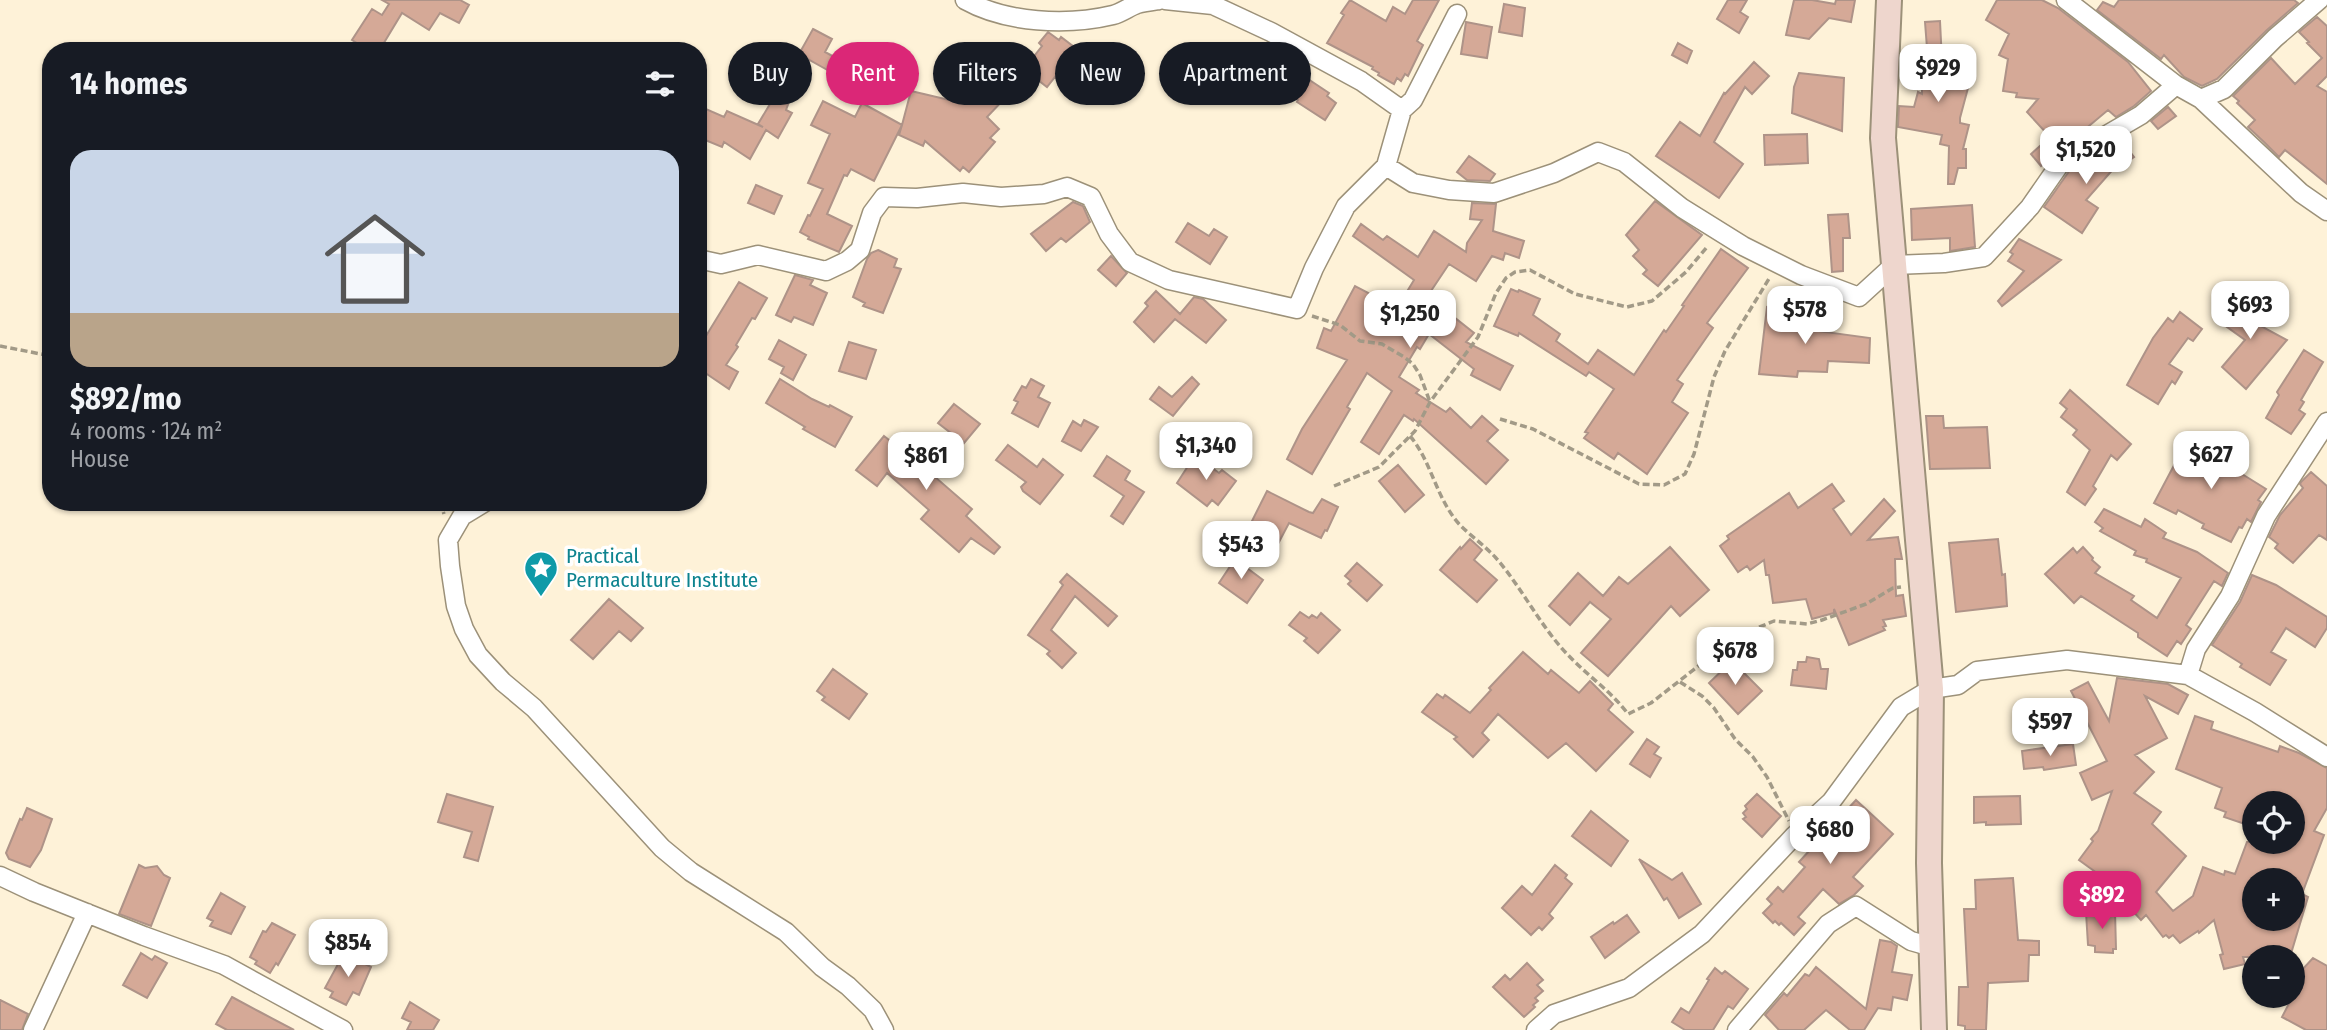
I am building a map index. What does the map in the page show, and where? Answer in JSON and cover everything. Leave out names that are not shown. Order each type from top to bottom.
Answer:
[{"type":"main road","points":[[1889,0],[1883,138],[1931,689],[1929,863],[1934,1030]]},
{"type":"street","points":[[965,0],[979,8],[1020,20],[1087,20],[1115,15],[1137,5],[1159,0]]},
{"type":"street","points":[[1165,0],[1230,6],[1271,32],[1361,81],[1402,110]]},
{"type":"street","points":[[2066,0],[2176,85],[2202,99],[2301,193],[2327,211]]},
{"type":"street","points":[[2202,99],[2224,89],[2275,38],[2319,0]]},
{"type":"street","points":[[707,261],[721,264],[758,255],[826,271],[847,261],[860,250],[872,213],[884,197],[917,198],[963,193],[1001,197],[1044,194],[1067,187],[1091,197],[1110,234],[1130,262],[1169,280],[1297,309],[1314,268],[1346,206],[1385,166],[1402,110],[1413,100],[1457,14]]},
{"type":"street","points":[[1859,297],[1894,265],[1944,263],[1984,257],[2031,206],[2062,161],[2141,115],[2176,85]]},
{"type":"street","points":[[1385,166],[1413,183],[1449,190],[1494,193],[1554,173],[1598,152],[1624,162],[1682,208],[1743,246],[1801,275],[1859,297],[1896,295]]},
{"type":"street","points":[[2188,675],[2196,649],[2230,596],[2266,516],[2327,422]]},
{"type":"street","points":[[470,511],[462,516],[448,540],[456,606],[464,629],[478,655],[503,682],[534,708],[662,848],[691,872],[786,932],[873,1010],[884,1030]]},
{"type":"street","points":[[1536,1030],[1554,1014],[1629,988],[1702,934],[1794,836],[1831,802],[1901,707],[1931,689],[1958,685],[1977,671],[2067,660],[2188,675],[2255,712],[2327,757]]},
{"type":"street","points":[[0,876],[87,913],[224,965],[342,1030]]},
{"type":"street","points":[[1737,1030],[1828,924],[1856,906],[1911,941],[1931,947]]},
{"type":"street","points":[[33,1030],[87,913]]},
{"type":"path","points":[[1334,486],[1378,467],[1415,431],[1430,402],[1478,337],[1496,293],[1506,278],[1515,272],[1530,270],[1575,294],[1627,307],[1652,301],[1686,272],[1707,247]]},
{"type":"path","points":[[1500,419],[1533,429],[1639,484],[1664,485],[1685,474],[1694,454],[1714,377],[1725,351],[1773,272]]},
{"type":"path","points":[[1297,309],[1340,325],[1360,341],[1382,344],[1404,357],[1420,375],[1430,402]]},
{"type":"path","points":[[0,346],[42,354]]},
{"type":"path","points":[[1410,436],[1422,450],[1433,479],[1460,524],[1496,558],[1569,657],[1616,697],[1628,714],[1651,703],[1724,646],[1750,631],[1774,621],[1807,624],[1822,620],[1866,604],[1893,588],[1920,583]]},
{"type":"path","points":[[1679,682],[1702,696],[1714,708],[1735,739],[1754,757],[1790,822],[1794,836]]},
{"type":"building","points":[[382,0],[460,0],[469,5],[459,23],[440,13],[429,30],[402,13],[384,42],[352,40],[372,9],[382,15],[389,4]]},
{"type":"building","points":[[1350,0],[1386,21],[1393,7],[1405,14],[1413,0],[1439,0],[1417,41],[1423,45],[1408,76],[1405,74],[1401,81],[1397,78],[1394,84],[1378,75],[1373,67],[1327,43]]},
{"type":"building","points":[[1728,0],[1747,0],[1740,12],[1748,17],[1739,33],[1717,19]]},
{"type":"building","points":[[1794,0],[1835,4],[1836,0],[1855,0],[1851,22],[1829,18],[1809,39],[1786,35]]},
{"type":"building","points":[[1997,0],[2042,0],[2058,8],[2128,62],[2151,91],[2116,117],[2108,110],[2041,166],[2031,154],[2050,137],[2027,112],[2038,99],[2016,97],[2017,93],[2003,91],[2008,59],[1999,55],[2009,34],[1986,20]]},
{"type":"building","points":[[2119,0],[2294,0],[2298,3],[2217,79],[2202,86],[2184,77],[2164,55],[2161,59],[2097,10],[2103,2],[2114,7]]},
{"type":"building","points":[[1504,4],[1525,8],[1522,36],[1499,32]]},
{"type":"building","points":[[2317,17],[2327,26],[2327,76],[2317,86],[2327,92],[2327,184],[2285,150],[2279,157],[2248,127],[2255,120],[2233,96],[2271,58],[2295,84],[2322,58],[2299,32]]},
{"type":"building","points":[[1940,21],[1943,82],[1968,88],[1960,118],[1960,123],[1969,125],[1963,149],[1966,149],[1966,168],[1958,168],[1954,184],[1948,184],[1949,146],[1940,144],[1942,135],[1898,127],[1899,106],[1914,107],[1918,92],[1922,94],[1922,48],[1927,48],[1925,22]]},
{"type":"building","points":[[1466,22],[1492,27],[1487,58],[1461,54]]},
{"type":"building","points":[[813,29],[832,39],[826,42],[826,69],[812,61],[812,42],[806,42]]},
{"type":"building","points":[[1048,32],[1059,40],[1061,37],[1068,42],[1055,42],[1055,77],[1047,87],[1041,82],[1040,42]]},
{"type":"building","points":[[1678,43],[1692,51],[1687,63],[1672,55]]},
{"type":"building","points":[[1754,62],[1769,76],[1752,94],[1745,87],[1714,142],[1743,164],[1719,198],[1656,156],[1680,122],[1700,136],[1724,93]]},
{"type":"building","points":[[1799,73],[1844,78],[1842,131],[1792,113],[1794,87]]},
{"type":"building","points":[[1311,81],[1329,93],[1327,96],[1336,103],[1325,120],[1302,105],[1311,105]]},
{"type":"building","points":[[919,93],[933,96],[933,105],[998,105],[987,117],[999,129],[990,138],[995,142],[969,172],[963,167],[960,171],[925,141],[923,146],[899,135],[907,105],[919,105]]},
{"type":"building","points":[[823,101],[826,105],[855,117],[861,105],[902,125],[874,181],[851,169],[847,176],[844,175],[827,214],[852,226],[839,252],[808,239],[809,237],[800,232],[823,189],[808,183],[830,134],[811,125]]},
{"type":"building","points":[[769,105],[788,105],[786,110],[792,113],[778,138],[766,130],[750,159],[724,142],[722,147],[707,141],[707,109],[724,117],[727,111],[763,127],[758,124]]},
{"type":"building","points":[[2168,107],[2176,116],[2158,129],[2151,121]]},
{"type":"building","points":[[1807,134],[1808,163],[1765,165],[1764,135]]},
{"type":"building","points":[[2121,140],[2134,157],[2117,169],[2115,167],[2086,200],[2098,208],[2082,233],[2044,207],[2070,170]]},
{"type":"building","points":[[1469,156],[1495,174],[1490,181],[1467,180],[1457,172]]},
{"type":"building","points":[[756,185],[782,196],[774,214],[748,203]]},
{"type":"building","points":[[1655,201],[1702,235],[1658,286],[1643,274],[1647,270],[1633,256],[1639,250],[1626,235]]},
{"type":"building","points":[[1073,202],[1083,206],[1090,222],[1066,242],[1061,238],[1046,251],[1031,234]]},
{"type":"building","points":[[1472,203],[1496,204],[1493,231],[1524,241],[1519,258],[1505,253],[1503,260],[1492,256],[1476,281],[1449,264],[1429,294],[1437,299],[1435,302],[1474,333],[1466,342],[1513,366],[1500,390],[1471,375],[1474,369],[1429,334],[1420,349],[1417,347],[1399,377],[1419,390],[1416,393],[1446,412],[1450,408],[1471,428],[1482,416],[1498,430],[1487,441],[1508,460],[1486,484],[1414,419],[1413,421],[1404,415],[1379,454],[1361,442],[1392,391],[1367,373],[1347,407],[1350,409],[1312,474],[1287,459],[1302,429],[1347,360],[1317,348],[1324,328],[1331,331],[1355,286],[1397,308],[1414,280],[1353,236],[1361,224],[1383,240],[1387,236],[1418,257],[1434,231],[1466,252],[1467,243],[1482,220],[1470,219]]},
{"type":"building","points":[[1972,205],[1975,247],[1950,251],[1950,238],[1912,240],[1911,209]]},
{"type":"building","points":[[1848,214],[1850,238],[1843,238],[1843,271],[1832,272],[1828,215]]},
{"type":"building","points":[[1188,223],[1209,236],[1214,229],[1227,237],[1210,264],[1176,242]]},
{"type":"building","points":[[2019,239],[2061,260],[2002,306],[1998,301],[2024,271],[2008,261],[2013,254],[2010,252]]},
{"type":"building","points":[[1721,249],[1748,268],[1707,323],[1713,328],[1677,380],[1683,384],[1672,402],[1688,413],[1647,474],[1618,453],[1614,459],[1584,438],[1588,433],[1585,432],[1614,389],[1589,372],[1586,376],[1519,333],[1518,336],[1494,326],[1511,289],[1518,292],[1519,290],[1540,299],[1533,315],[1560,334],[1556,341],[1588,364],[1598,350],[1634,375]]},
{"type":"building","points":[[878,250],[897,259],[894,267],[901,269],[883,313],[863,306],[865,303],[853,297],[867,259],[871,253]]},
{"type":"building","points":[[1111,256],[1127,273],[1116,286],[1098,270]]},
{"type":"building","points":[[795,275],[813,280],[810,285],[827,293],[813,325],[794,317],[791,322],[776,315]]},
{"type":"building","points":[[739,282],[767,298],[755,319],[752,318],[726,365],[738,372],[729,389],[707,374],[707,334]]},
{"type":"building","points":[[1156,291],[1180,314],[1194,297],[1203,299],[1226,320],[1206,343],[1175,319],[1154,342],[1134,322],[1148,306],[1145,303]]},
{"type":"building","points":[[2242,293],[2267,312],[2257,324],[2287,340],[2246,389],[2222,367],[2245,340],[2220,322]]},
{"type":"building","points":[[1767,307],[1805,313],[1803,329],[1870,338],[1869,363],[1828,361],[1827,372],[1798,371],[1797,377],[1759,374]]},
{"type":"building","points":[[2180,312],[2202,329],[2193,341],[2188,338],[2169,364],[2182,372],[2175,384],[2172,381],[2158,404],[2127,385],[2153,338],[2168,318],[2173,322]]},
{"type":"building","points":[[779,340],[806,355],[793,380],[781,373],[784,367],[769,359]]},
{"type":"building","points":[[849,342],[876,350],[866,379],[839,371]]},
{"type":"building","points":[[2304,350],[2323,362],[2301,400],[2304,402],[2299,410],[2305,414],[2291,434],[2266,418],[2279,395],[2277,392]]},
{"type":"building","points":[[1192,377],[1199,384],[1173,416],[1150,399],[1159,387],[1172,397]]},
{"type":"building","points":[[780,379],[812,399],[852,417],[835,447],[766,403]]},
{"type":"building","points":[[1031,379],[1044,386],[1038,397],[1050,403],[1038,427],[1012,413],[1018,402],[1014,400],[1022,386],[1026,388]]},
{"type":"building","points":[[2070,390],[2131,444],[2117,460],[2111,455],[2093,486],[2096,489],[2085,505],[2067,492],[2090,450],[2073,435],[2077,430],[2061,417],[2067,409],[2060,403]]},
{"type":"building","points":[[954,404],[980,424],[964,443],[938,423]]},
{"type":"building","points":[[1926,416],[1943,416],[1944,428],[1987,427],[1990,468],[1930,469]]},
{"type":"building","points":[[1084,420],[1098,427],[1081,451],[1062,441],[1073,421],[1081,426]]},
{"type":"building","points":[[884,436],[912,458],[922,447],[944,467],[935,477],[972,509],[966,516],[1000,547],[994,554],[971,538],[959,552],[921,519],[929,510],[887,473],[877,486],[856,470]]},
{"type":"building","points":[[2188,439],[2231,464],[2234,458],[2247,466],[2242,474],[2266,489],[2258,500],[2261,502],[2251,522],[2247,519],[2242,528],[2239,527],[2231,542],[2202,528],[2204,524],[2178,510],[2176,514],[2154,503]]},
{"type":"building","points":[[1008,445],[1037,467],[1043,459],[1063,475],[1040,504],[1023,491],[1021,487],[1026,482],[996,460]]},
{"type":"building","points":[[1107,456],[1130,471],[1125,480],[1144,492],[1123,524],[1111,516],[1124,496],[1094,476]]},
{"type":"building","points":[[1198,457],[1219,473],[1222,470],[1236,481],[1218,505],[1212,500],[1207,506],[1177,483],[1190,463]]},
{"type":"building","points":[[1398,465],[1424,495],[1405,512],[1379,481]]},
{"type":"building","points":[[2311,472],[2327,486],[2327,540],[2319,535],[2293,563],[2275,548],[2278,544],[2269,537],[2280,515],[2303,488],[2301,482]]},
{"type":"building","points":[[1832,484],[1844,501],[1833,509],[1851,535],[1884,499],[1895,511],[1868,540],[1898,537],[1902,559],[1895,559],[1896,596],[1903,595],[1906,616],[1883,620],[1885,630],[1849,645],[1834,609],[1834,613],[1812,619],[1806,599],[1773,603],[1764,560],[1750,570],[1747,566],[1738,572],[1720,546],[1729,539],[1727,536],[1789,493],[1798,508]]},
{"type":"building","points":[[1267,491],[1313,513],[1322,499],[1338,507],[1321,538],[1289,523],[1278,544],[1248,529]]},
{"type":"building","points":[[2104,509],[2141,527],[2145,519],[2166,533],[2163,538],[2197,552],[2228,573],[2222,586],[2214,581],[2186,625],[2191,629],[2181,644],[2177,641],[2167,656],[2138,637],[2138,633],[2081,596],[2074,603],[2045,574],[2073,548],[2077,553],[2083,547],[2100,567],[2095,573],[2134,596],[2131,600],[2157,618],[2181,578],[2146,562],[2147,559],[2134,555],[2136,551],[2100,531],[2103,528],[2095,522]]},
{"type":"building","points":[[1470,539],[1482,550],[1474,560],[1497,580],[1477,602],[1440,570]]},
{"type":"building","points":[[1998,539],[2002,575],[2005,574],[2007,606],[1956,612],[1949,543]]},
{"type":"building","points":[[1670,547],[1709,590],[1680,616],[1671,606],[1608,676],[1581,653],[1611,619],[1590,602],[1570,625],[1549,606],[1578,573],[1603,596],[1619,577],[1628,584]]},
{"type":"building","points":[[1235,559],[1263,580],[1247,603],[1219,583]]},
{"type":"building","points":[[1357,563],[1382,585],[1367,601],[1348,584],[1351,581],[1345,576]]},
{"type":"building","points":[[1067,574],[1117,616],[1108,626],[1075,596],[1051,630],[1076,653],[1062,668],[1047,654],[1050,651],[1028,635],[1063,585],[1060,582]]},
{"type":"building","points":[[2252,575],[2276,585],[2327,617],[2327,628],[2315,647],[2286,628],[2271,652],[2286,660],[2270,685],[2240,667],[2242,664],[2212,645],[2240,602]]},
{"type":"building","points":[[609,599],[643,628],[631,641],[619,631],[593,659],[571,640]]},
{"type":"building","points":[[1300,612],[1309,618],[1312,615],[1317,618],[1321,613],[1340,630],[1318,653],[1304,641],[1307,638],[1289,625]]},
{"type":"building","points":[[1523,652],[1548,674],[1551,670],[1579,693],[1590,681],[1613,704],[1608,710],[1633,732],[1596,771],[1566,743],[1548,758],[1498,714],[1482,733],[1489,740],[1473,757],[1454,739],[1457,737],[1422,712],[1437,694],[1443,698],[1445,695],[1470,713]]},
{"type":"building","points":[[1807,657],[1819,659],[1821,669],[1828,669],[1826,689],[1791,685],[1793,670],[1797,670],[1798,662],[1806,662]]},
{"type":"building","points":[[1732,661],[1762,691],[1738,714],[1709,683]]},
{"type":"building","points":[[833,669],[867,694],[849,719],[822,700],[825,697],[817,691]]},
{"type":"building","points":[[2117,678],[2168,684],[2188,695],[2178,714],[2145,696],[2167,738],[2135,755],[2154,772],[2134,793],[2161,812],[2152,824],[2186,856],[2156,892],[2173,911],[2193,896],[2203,867],[2224,875],[2225,871],[2235,874],[2242,854],[2305,854],[2305,791],[2242,791],[2242,823],[2224,817],[2226,812],[2215,808],[2222,788],[2176,769],[2195,716],[2213,722],[2211,729],[2278,752],[2280,746],[2327,768],[2327,808],[2314,831],[2324,835],[2305,886],[2305,868],[2242,868],[2242,931],[2298,931],[2294,945],[2242,945],[2242,965],[2224,969],[2214,920],[2199,933],[2198,931],[2180,943],[2173,935],[2169,938],[2166,935],[2163,937],[2146,915],[2141,920],[2101,876],[2079,860],[2098,831],[2112,791],[2092,800],[2080,773],[2107,761],[2071,691],[2088,682],[2109,721]]},
{"type":"building","points":[[1647,739],[1659,747],[1654,754],[1661,758],[1650,777],[1630,764]]},
{"type":"building","points":[[2073,744],[2076,765],[2044,770],[2043,767],[2024,769],[2022,751]]},
{"type":"building","points":[[447,794],[493,807],[478,861],[464,857],[472,832],[438,822]]},
{"type":"building","points":[[1757,794],[1781,816],[1762,837],[1743,819],[1746,817],[1743,813],[1747,809],[1745,806]]},
{"type":"building","points":[[2020,796],[2021,824],[1974,823],[1974,797]]},
{"type":"building","points":[[1856,800],[1893,834],[1853,877],[1863,886],[1839,904],[1823,889],[1798,917],[1805,923],[1794,935],[1781,923],[1773,923],[1763,913],[1772,904],[1767,899],[1778,887],[1783,892],[1805,867],[1799,862]]},
{"type":"building","points":[[27,808],[52,819],[41,850],[30,867],[9,859],[6,853]]},
{"type":"building","points":[[1591,811],[1628,841],[1611,866],[1572,836]]},
{"type":"building","points":[[1639,859],[1672,880],[1682,873],[1701,904],[1679,918],[1667,898],[1664,900]]},
{"type":"building","points":[[139,865],[145,868],[157,866],[170,878],[151,926],[119,914]]},
{"type":"building","points":[[1555,865],[1567,875],[1565,878],[1572,884],[1549,914],[1553,918],[1542,930],[1539,927],[1531,935],[1502,908],[1522,886],[1532,895]]},
{"type":"building","points":[[2013,878],[2018,940],[2039,941],[2039,955],[2029,955],[2028,981],[1988,983],[1986,1030],[1965,1030],[1965,1026],[1958,1025],[1959,987],[1968,987],[1964,909],[1976,909],[1975,880]]},
{"type":"building","points":[[221,893],[245,907],[231,934],[210,926],[213,921],[207,918]]},
{"type":"building","points":[[2115,911],[2116,949],[2113,949],[2113,953],[2095,952],[2095,946],[2088,945],[2086,912]]},
{"type":"building","points":[[1627,915],[1639,932],[1605,958],[1591,937]]},
{"type":"building","points":[[272,923],[295,935],[278,965],[276,963],[270,973],[255,964],[257,961],[250,957],[263,931],[266,932]]},
{"type":"building","points":[[1880,940],[1897,946],[1892,972],[1912,975],[1907,1000],[1893,997],[1891,1010],[1878,1008],[1864,1030],[1850,1030],[1826,1010],[1804,1030],[1779,1030],[1765,1015],[1784,993],[1787,996],[1805,974],[1809,976],[1816,967],[1866,1009]]},
{"type":"building","points":[[141,953],[152,960],[155,956],[167,963],[147,998],[123,985]]},
{"type":"building","points":[[344,953],[371,967],[359,995],[353,992],[346,1005],[330,997],[333,992],[325,988]]},
{"type":"building","points":[[2313,958],[2327,966],[2327,1030],[2306,1030],[2282,1017],[2287,1008],[2305,1008],[2305,967]]},
{"type":"building","points":[[1527,963],[1543,980],[1537,985],[1543,991],[1535,998],[1538,1001],[1533,1005],[1535,1007],[1524,1017],[1493,987],[1505,975],[1510,980]]},
{"type":"building","points":[[1715,968],[1722,974],[1725,971],[1748,989],[1733,1009],[1728,1006],[1713,1030],[1685,1030],[1672,1022],[1681,1008],[1689,1013]]},
{"type":"building","points":[[232,997],[294,1030],[227,1030],[216,1024]]},
{"type":"building","points":[[0,1000],[28,1014],[22,1030],[0,1030]]},
{"type":"building","points":[[410,1002],[439,1020],[433,1030],[407,1030],[411,1022],[402,1018]]},
{"type":"place","name":"Practical Permaculture Institute","points":[[541,598]]}]
